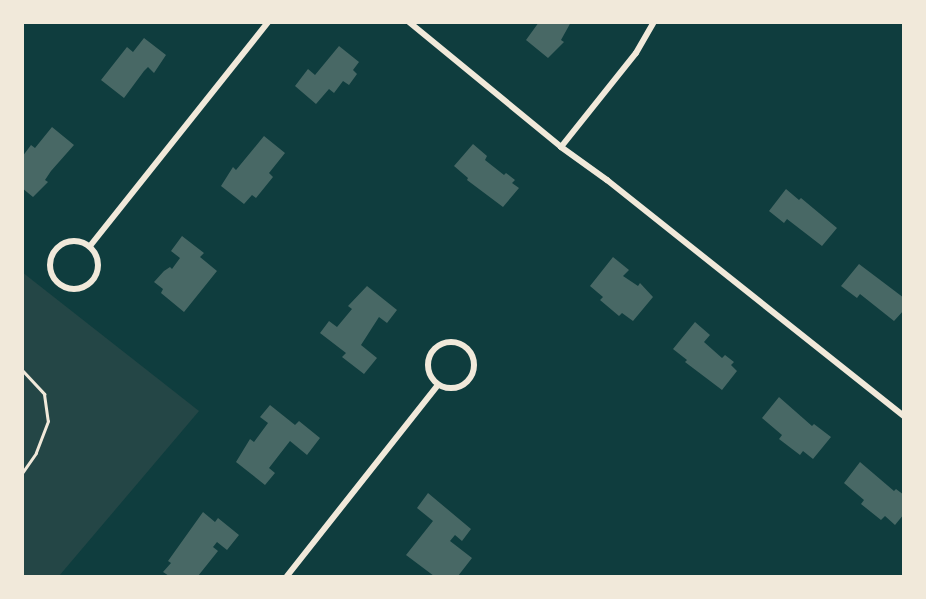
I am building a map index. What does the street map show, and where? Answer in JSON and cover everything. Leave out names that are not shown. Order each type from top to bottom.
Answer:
[{"type":"street","points":[[90,246],[268,22]]},
{"type":"street","points":[[409,22],[561,147],[607,180],[903,416]]},
{"type":"street","points":[[561,147],[636,53],[654,22]]},
{"type":"street","points":[[75,240],[90,246],[98,260],[95,276],[90,282],[84,287],[68,288],[55,280],[49,265],[54,250],[67,241],[75,240]]},
{"type":"street","points":[[456,342],[464,345],[475,364],[471,378],[466,384],[452,389],[438,385],[428,372],[430,356],[440,344],[456,342]]},
{"type":"street","points":[[287,576],[438,385]]},
{"type":"path","points":[[22,370],[44,394],[48,421],[36,453],[22,473]]},
{"type":"shaded area","points":[[22,272],[199,411],[59,576],[23,576]]},
{"type":"building","points":[[539,22],[571,22],[561,40],[564,42],[548,58],[526,40]]},
{"type":"building","points":[[144,38],[166,55],[154,73],[148,67],[144,71],[124,98],[101,80],[127,47],[133,52]]},
{"type":"building","points":[[339,46],[359,62],[353,70],[357,74],[349,85],[343,81],[334,93],[329,89],[316,104],[295,86],[308,69],[315,75]]},
{"type":"building","points":[[52,127],[74,145],[51,171],[45,180],[48,182],[33,197],[22,188],[22,157],[31,145],[35,148]]},
{"type":"building","points":[[264,136],[285,153],[269,173],[273,177],[256,198],[252,195],[244,204],[221,186],[233,167],[236,170]]},
{"type":"building","points":[[473,144],[487,156],[485,160],[504,175],[506,173],[515,180],[512,183],[519,188],[503,207],[467,180],[468,178],[454,166]]},
{"type":"building","points":[[786,189],[799,200],[801,198],[837,228],[822,246],[787,219],[784,223],[769,211]]},
{"type":"building","points":[[182,236],[204,253],[200,257],[217,271],[184,312],[161,293],[163,289],[154,282],[164,271],[170,267],[172,269],[180,258],[171,251]]},
{"type":"building","points":[[613,257],[629,270],[623,276],[638,286],[640,283],[653,297],[633,321],[622,313],[619,316],[600,300],[603,297],[590,286]]},
{"type":"building","points":[[859,264],[904,298],[904,310],[894,321],[860,294],[857,298],[841,286]]},
{"type":"building","points":[[367,286],[397,310],[387,323],[379,317],[361,345],[377,358],[364,374],[342,357],[346,353],[320,333],[329,321],[337,327],[352,309],[348,306]]},
{"type":"building","points":[[695,322],[710,335],[704,342],[722,358],[725,355],[734,362],[731,365],[737,371],[722,390],[685,362],[687,360],[673,349]]},
{"type":"building","points":[[779,397],[812,426],[814,424],[831,437],[813,459],[803,451],[800,455],[779,439],[782,435],[762,418]]},
{"type":"building","points":[[270,405],[295,425],[299,421],[320,438],[307,455],[290,441],[269,468],[275,473],[265,485],[236,462],[250,439],[254,442],[268,423],[260,417]]},
{"type":"building","points":[[860,462],[894,491],[896,489],[904,495],[904,514],[895,525],[885,516],[881,520],[861,504],[864,500],[844,483]]},
{"type":"building","points":[[428,493],[471,529],[462,541],[455,535],[450,541],[472,558],[458,576],[434,576],[406,555],[433,521],[417,508]]},
{"type":"building","points":[[203,512],[215,522],[218,518],[239,535],[227,550],[217,542],[213,547],[218,551],[198,576],[169,576],[163,572],[171,563],[168,561]]}]
